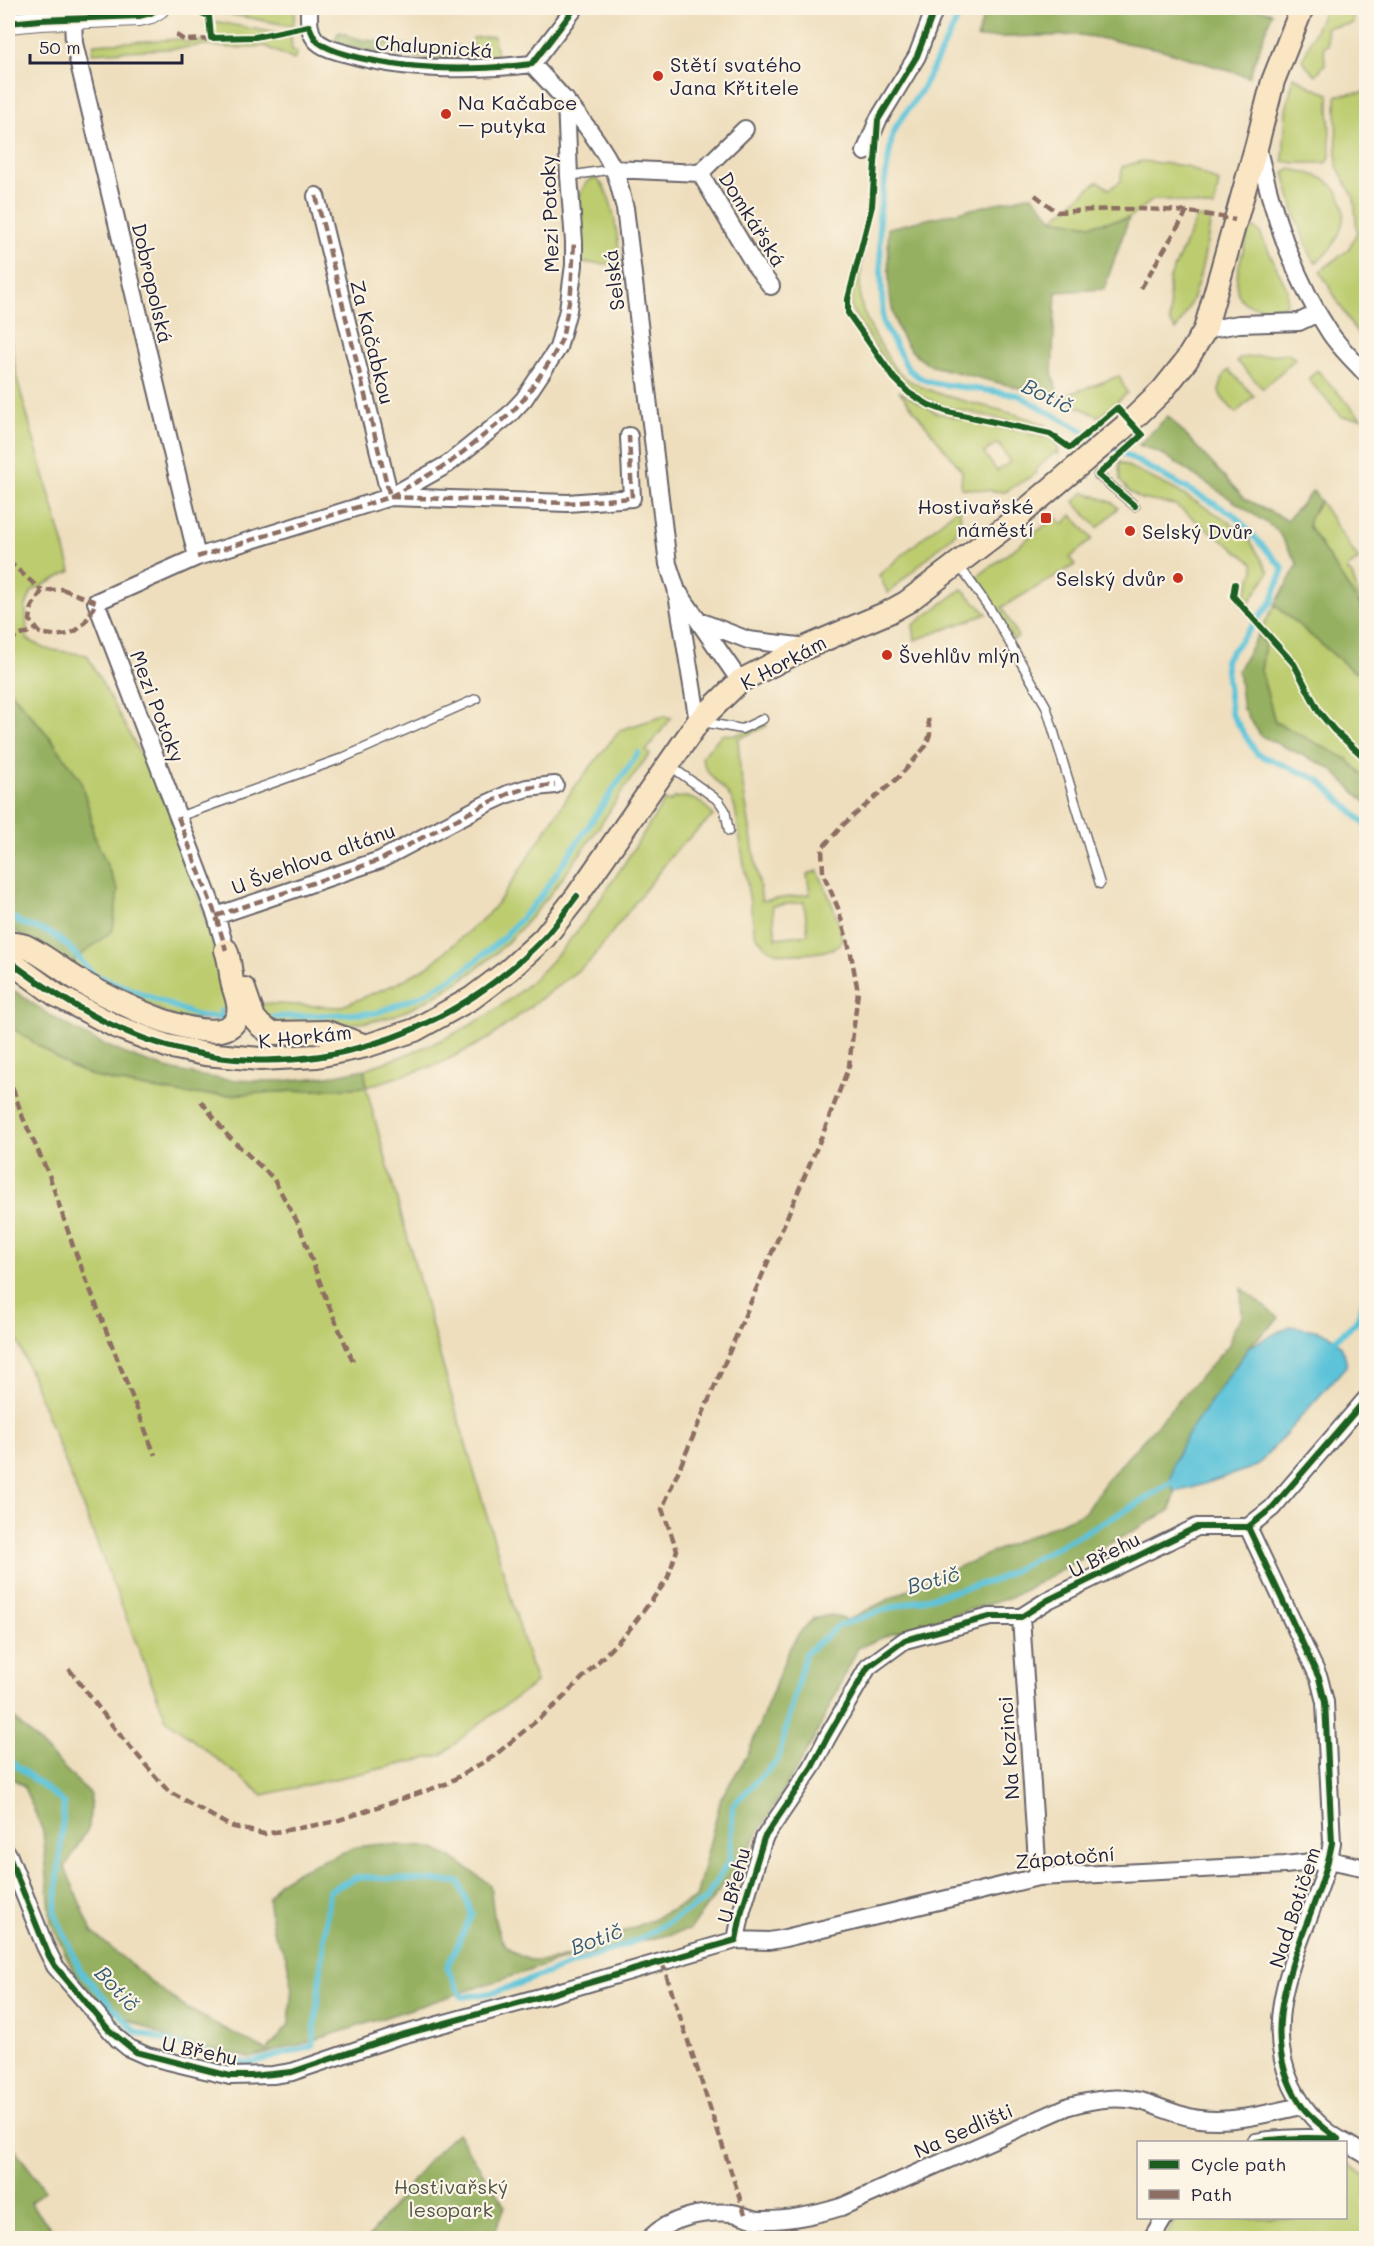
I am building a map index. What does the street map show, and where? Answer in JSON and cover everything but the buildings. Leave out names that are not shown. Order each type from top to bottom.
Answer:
[{"type":"main road","points":[[1205,330],[1273,81],[1302,8]]},
{"type":"main road","name":"K Horkám","points":[[8,960],[56,994],[90,1014],[131,1033],[167,1046],[230,1058],[317,1056],[366,1046],[415,1030],[446,1015],[509,970],[544,938],[577,896],[698,722],[740,681],[807,647],[897,609],[957,564],[1008,525],[1126,425],[1162,391],[1186,361],[1205,330]]},
{"type":"main road","points":[[8,944],[24,946],[82,982],[130,1006],[170,1022],[207,1032],[228,1028],[237,1017],[239,1010],[229,958]]},
{"type":"main road","points":[[229,958],[241,978],[254,1018],[266,1030],[278,1034],[327,1032],[366,1046]]},
{"type":"street","points":[[8,23],[139,16],[151,14],[159,8]]},
{"type":"street","name":"Chalupnická","points":[[309,8],[309,26],[315,39],[333,50],[390,64],[462,68],[532,64]]},
{"type":"street","points":[[532,64],[575,8]]},
{"type":"street","points":[[866,152],[878,120],[917,56],[935,8]]},
{"type":"street","name":"Dobropolská","points":[[73,19],[74,43],[198,557]]},
{"type":"street","name":"Selská","points":[[532,64],[566,100],[613,169],[626,208],[669,564],[676,588],[698,722]]},
{"type":"street","name":"Mezi Potoky","points":[[178,817],[96,602],[198,557],[390,497],[448,464],[509,415],[524,399],[558,348],[568,310],[574,265],[566,100]]},
{"type":"street","name":"Domkářská","points":[[613,169],[700,173],[745,129]]},
{"type":"street","points":[[1257,144],[1275,215],[1290,254],[1331,335],[1366,374]]},
{"type":"street","name":"Domkářská","points":[[700,173],[754,264],[771,286]]},
{"type":"street","name":"Za Kačabkou","points":[[316,196],[390,497]]},
{"type":"street","points":[[1205,330],[1239,324],[1299,322],[1318,313]]},
{"type":"street","name":"Mezi Potoky","points":[[390,497],[568,503],[632,498],[629,436]]},
{"type":"street","name":"Selská","points":[[676,588],[740,681]]},
{"type":"street","points":[[699,621],[748,640],[807,647]]},
{"type":"street","name":"U Švehlova altánu","points":[[229,958],[216,916],[380,860],[508,794],[527,788],[555,784]]},
{"type":"street","points":[[178,817],[216,916]]},
{"type":"street","points":[[1248,1527],[1272,1508],[1366,1400]]},
{"type":"street","name":"U Břehu","points":[[8,1854],[49,1956],[109,2030],[124,2044],[136,2052],[230,2076],[292,2072],[398,2036],[736,1940],[742,1910],[764,1838],[812,1767],[868,1667],[905,1640],[990,1617],[1021,1617],[1069,1590],[1197,1527],[1248,1527]]},
{"type":"street","name":"Nad Botičem","points":[[1248,1527],[1318,1678],[1325,1702],[1332,1844],[1329,1860],[1292,1962],[1280,2010],[1279,2036],[1288,2079],[1301,2106],[1341,2141]]},
{"type":"street","name":"Na Kozinci","points":[[1021,1617],[1038,1877]]},
{"type":"street","name":"Zápotoční","points":[[736,1940],[781,1939],[1038,1877],[1285,1865],[1329,1860],[1366,1868]]},
{"type":"street","name":"Na Sedlišti","points":[[650,2238],[673,2221],[712,2212],[735,2214],[759,2220],[812,2216],[842,2207],[1069,2106],[1089,2101],[1128,2099],[1189,2116],[1223,2120],[1301,2106]]},
{"type":"street","points":[[1262,2141],[1306,2137],[1335,2141]]},
{"type":"street","points":[[1347,2145],[1366,2155]]},
{"type":"street","points":[[1152,2238],[1163,2219]]},
{"type":"lane","points":[[569,176],[613,169]]},
{"type":"lane","points":[[1098,475],[1134,506]]},
{"type":"lane","points":[[957,564],[992,612],[1046,706],[1100,884]]},
{"type":"lane","points":[[178,817],[340,759],[476,699]]},
{"type":"lane","points":[[698,722],[742,729],[763,719]]},
{"type":"lane","points":[[668,765],[719,801],[725,810],[729,831]]},
{"type":"green space","points":[[211,8],[296,8],[293,26],[212,11]]},
{"type":"green space","points":[[986,8],[1255,8],[1272,13],[1249,77],[1160,49],[1081,35],[977,38]]},
{"type":"green space","points":[[1325,8],[1352,8],[1353,24],[1326,27],[1328,45],[1324,46],[1325,64],[1316,75],[1307,67],[1303,59]]},
{"type":"green space","points":[[213,21],[291,36],[292,50],[297,52],[294,60],[265,46],[234,48],[204,45],[92,53],[94,44],[181,39],[185,42],[211,40]]},
{"type":"green space","points":[[340,32],[358,39],[419,47],[419,58],[376,53],[344,45],[334,41]]},
{"type":"green space","points":[[494,36],[497,57],[474,59],[473,38]]},
{"type":"green space","points":[[458,46],[458,58],[419,58],[419,47]]},
{"type":"green space","points":[[1294,76],[1313,88],[1329,94],[1330,157],[1326,163],[1283,161],[1286,110]]},
{"type":"green space","points":[[1366,92],[1366,345],[1320,271],[1348,250],[1357,232],[1354,198],[1337,166],[1336,97]]},
{"type":"green space","points":[[1142,161],[1186,166],[1219,182],[1214,208],[1170,200],[1153,200],[1129,218],[1090,225],[1053,219],[1098,181],[1109,189],[1121,181],[1122,167]]},
{"type":"green space","points":[[1291,169],[1327,181],[1342,201],[1343,223],[1339,234],[1326,254],[1317,262],[1312,258],[1296,218],[1284,173]]},
{"type":"green space","points":[[594,178],[601,183],[611,203],[621,264],[578,263],[576,229],[578,203],[586,183]]},
{"type":"green space","points":[[1032,195],[1053,219],[1090,225],[1129,218],[1104,289],[1056,292],[1052,372],[1059,398],[932,366],[916,355],[904,341],[896,324],[889,286],[888,228]]},
{"type":"green space","points":[[1197,217],[1211,219],[1206,248],[1200,277],[1190,304],[1176,330],[1170,322],[1169,280]]},
{"type":"green space","points":[[1255,228],[1259,231],[1287,289],[1287,303],[1281,307],[1260,307],[1248,304],[1240,298],[1237,290],[1239,268],[1248,234],[1250,229]]},
{"type":"green space","points":[[863,252],[860,291],[863,309],[872,330],[898,372],[911,382],[947,396],[1028,418],[1045,425],[1042,428],[946,407],[922,397],[899,379],[851,309],[852,294]]},
{"type":"green space","points":[[8,323],[17,379],[71,571],[32,591],[26,606],[27,639],[45,649],[87,655],[164,798],[179,834],[176,836],[178,841],[181,841],[232,1003],[228,1020],[180,1019],[66,967],[118,890],[93,833],[90,812],[54,742],[8,688]]},
{"type":"green space","points":[[1288,353],[1295,359],[1263,389],[1237,361],[1241,358]]},
{"type":"green space","points":[[1229,370],[1254,396],[1236,413],[1222,398],[1219,391],[1224,374]]},
{"type":"green space","points":[[1317,370],[1361,418],[1342,417],[1308,379]]},
{"type":"green space","points":[[1119,376],[1127,393],[1100,417],[1059,398]]},
{"type":"green space","points":[[899,391],[937,413],[1048,438],[1057,443],[1059,453],[1057,455],[1055,452],[1035,470],[1037,473],[1005,492],[961,488],[962,471]],"holes":[[[998,443],[1010,462],[997,471],[984,453]]]},
{"type":"green space","points":[[1168,416],[1245,499],[1287,520],[1313,491],[1320,501],[1309,520],[1309,527],[1361,607],[1366,629],[1366,670],[1364,672],[1353,671],[1275,605],[1298,564],[1277,530],[1164,455],[1139,445]]},
{"type":"green space","points":[[1119,462],[1170,487],[1224,518],[1248,537],[1269,572],[1246,607],[1242,603],[1254,570],[1253,563],[1175,505],[1141,499],[1130,492],[1120,481]]},
{"type":"green space","points":[[1084,492],[1113,503],[1118,508],[1098,528],[1074,502]]},
{"type":"green space","points":[[1320,501],[1359,560],[1347,570],[1352,575],[1362,607],[1366,604],[1366,629],[1361,607],[1309,527],[1309,520]]},
{"type":"green space","points":[[960,506],[961,528],[888,593],[879,575]]},
{"type":"green space","points":[[1072,515],[1092,539],[1070,558],[1075,565],[1002,607],[1018,637],[1013,640],[977,577],[1056,517],[1063,524]]},
{"type":"green space","points":[[962,589],[987,614],[915,640],[913,625]]},
{"type":"green space","points":[[1275,605],[1353,671],[1364,672],[1366,670],[1366,778],[1347,759],[1275,722],[1261,671],[1265,643],[1258,635]]},
{"type":"green space","points":[[1258,635],[1265,643],[1261,671],[1275,722],[1347,759],[1366,778],[1366,803],[1330,768],[1261,736],[1243,709],[1238,670]]},
{"type":"green space","points":[[8,688],[54,743],[80,779],[90,812],[93,833],[118,890],[113,930],[66,967],[8,926]]},
{"type":"green space","points":[[664,716],[671,718],[646,751],[650,754],[553,890],[515,935],[470,974],[402,1013],[376,1021],[283,1027],[271,1024],[256,1003],[340,1007],[398,983],[430,965],[487,915],[502,897],[573,789],[620,730]]},
{"type":"green space","points":[[765,723],[767,726],[738,739],[740,768],[762,901],[810,894],[807,874],[818,871],[840,927],[841,941],[837,946],[821,952],[781,953],[769,949],[755,934],[735,808],[727,793],[707,771],[702,757],[722,734],[736,735]],"holes":[[[804,902],[808,934],[776,938],[772,906]]]},
{"type":"green space","points":[[673,798],[691,798],[710,812],[713,816],[676,850],[589,962],[488,1039],[439,1064],[366,1087],[365,1069],[426,1047],[484,1018],[541,972],[599,902],[665,800],[670,802]]},
{"type":"green space","points":[[8,986],[50,1015],[91,1038],[133,1057],[176,1071],[221,1079],[267,1081],[315,1078],[365,1069],[366,1087],[225,1095],[185,1094],[95,1077],[69,1066],[8,1025]]},
{"type":"green space","points":[[8,1025],[69,1066],[95,1077],[136,1086],[185,1094],[225,1095],[366,1087],[442,1363],[536,1683],[472,1729],[442,1755],[263,1795],[166,1719],[15,1334],[8,1308]]},
{"type":"green space","points":[[1241,1288],[1279,1318],[1249,1347],[1187,1435],[1170,1483],[1175,1492],[1171,1510],[1012,1597],[891,1634],[858,1648],[813,1741],[740,1863],[689,1930],[565,1959],[309,2042],[250,2058],[175,2041],[102,2007],[74,1972],[51,1923],[43,1831],[23,1785],[8,1776],[8,1712],[91,1795],[89,1827],[65,1867],[92,1932],[186,2008],[267,2051],[289,2025],[292,1985],[286,1956],[273,1932],[268,1898],[278,1883],[298,1871],[356,1847],[382,1844],[433,1848],[459,1862],[490,1885],[500,1937],[512,1951],[522,1957],[539,1961],[569,1955],[632,1929],[696,1898],[721,1798],[748,1754],[789,1649],[800,1632],[814,1618],[832,1615],[847,1620],[924,1582],[1085,1512],[1107,1480],[1229,1345],[1233,1329],[1242,1317]]},
{"type":"green space","name":"Hostivařský lesopark","points":[[457,2133],[505,2206],[493,2238],[368,2238],[432,2156]]},
{"type":"green space","points":[[8,2140],[45,2190],[30,2203],[59,2238],[8,2238]]},
{"type":"green space","points":[[1347,2164],[1366,2176],[1366,2238],[1166,2238],[1175,2219],[1347,2219]]},
{"type":"water","points":[[1290,1326],[1328,1334],[1340,1345],[1347,1365],[1257,1466],[1175,1492],[1170,1483],[1173,1463],[1187,1435],[1249,1347]]},
{"type":"waterway","name":"Botič","points":[[963,8],[921,91],[897,125],[892,137],[879,216],[883,323],[909,370],[922,379],[934,383],[1018,395],[1099,440]]},
{"type":"waterway","name":"Botič","points":[[1108,445],[1233,514],[1283,568],[1272,601],[1225,660],[1231,713],[1257,754],[1319,780],[1366,825]]},
{"type":"waterway","points":[[274,1017],[376,1013],[423,995],[462,972],[501,940],[539,899],[638,753]]},
{"type":"waterway","points":[[8,914],[21,923],[50,933],[68,946],[93,974],[195,1015],[221,1018],[221,1011]]},
{"type":"waterway","name":"Botič","points":[[1331,1343],[1356,1322],[1366,1295]]},
{"type":"waterway","name":"Botič","points":[[8,1759],[64,1803],[55,1914],[81,1972],[136,2032],[247,2064],[313,2046],[329,1891],[357,1877],[459,1882],[472,1914],[447,1967],[462,1997],[496,1992],[638,1940],[704,1901],[730,1859],[733,1805],[778,1760],[805,1654],[838,1626],[883,1610],[996,1580],[1137,1504],[1175,1480]]},
{"type":"marked path","points":[[176,35],[184,40],[217,39]]},
{"type":"marked path","points":[[1035,195],[1057,212],[1146,209],[1190,212],[1235,220]]},
{"type":"marked path","points":[[316,196],[390,497]]},
{"type":"marked path","points":[[1141,288],[1188,210]]},
{"type":"marked path","points":[[197,557],[390,497],[448,464],[509,415],[524,399],[562,339],[571,291],[574,242]]},
{"type":"marked path","points":[[390,497],[568,503],[632,498],[629,436]]},
{"type":"marked path","points":[[8,561],[42,591]]},
{"type":"marked path","points":[[62,589],[96,602],[86,620],[75,631],[60,635],[40,633],[30,620],[32,606],[42,591],[62,589]]},
{"type":"marked path","points":[[1366,606],[1366,614]]},
{"type":"marked path","points":[[8,640],[37,629]]},
{"type":"marked path","points":[[69,1669],[115,1729],[168,1791],[230,1826],[264,1834],[333,1822],[446,1784],[494,1756],[559,1702],[629,1630],[667,1580],[677,1550],[662,1509],[824,1131],[849,1066],[858,992],[851,954],[838,908],[823,873],[822,848],[844,824],[899,777],[926,746],[930,734],[928,718]]},
{"type":"marked path","points":[[216,916],[380,860],[508,794],[527,788],[555,785]]},
{"type":"marked path","points":[[178,817],[216,916],[226,950]]},
{"type":"marked path","points":[[8,1075],[23,1118],[49,1175],[73,1246],[155,1455]]},
{"type":"marked path","points":[[201,1101],[228,1136],[273,1178],[299,1225],[326,1299],[354,1364]]},
{"type":"marked path","points":[[662,1962],[746,2217]]},
{"type":"cycle path","points":[[8,23],[139,16],[159,8]]},
{"type":"cycle path","points":[[187,8],[209,16],[211,38],[255,37],[309,26],[318,42],[348,55],[394,64],[440,68],[486,68],[532,64],[575,8]]},
{"type":"cycle path","points":[[935,8],[917,56],[878,120],[872,206],[848,299],[848,313],[894,378],[909,393],[929,405],[948,412],[1050,434],[1070,448],[1117,408],[1142,435],[1098,475],[1135,506]]},
{"type":"cycle path","points":[[1235,584],[1233,596],[1294,664],[1319,712],[1334,730],[1366,759]]},
{"type":"cycle path","points":[[8,960],[83,1010],[124,1031],[167,1046],[218,1057],[270,1060],[320,1056],[370,1045],[417,1027],[462,1004],[504,974],[543,939],[577,896]]},
{"type":"cycle path","points":[[8,1854],[49,1956],[109,2030],[136,2052],[230,2076],[292,2072],[398,2036],[736,1940],[742,1910],[764,1838],[812,1767],[868,1667],[905,1640],[990,1617],[1021,1617],[1048,1600],[1197,1527],[1248,1527],[1272,1508],[1366,1399]]},
{"type":"cycle path","points":[[1248,1527],[1319,1678],[1325,1702],[1332,1843],[1324,1875],[1289,1974],[1282,2007],[1280,2040],[1285,2073],[1301,2105],[1313,2119],[1338,2139]]},
{"type":"cycle path","points":[[1263,2141],[1297,2138],[1338,2139]]},
{"type":"place","name":"Stětí svatého Jana Křtitele","points":[[658,76]]},
{"type":"place","name":"Na Kačabce – putyka","points":[[446,114]]},
{"type":"place","name":"Hostivařské náměstí","points":[[1046,518]]},
{"type":"place","name":"Selský Dvůr","points":[[1130,531]]},
{"type":"place","name":"Selský dvůr","points":[[1178,578]]},
{"type":"place","name":"Švehlův mlýn","points":[[887,655]]}]
